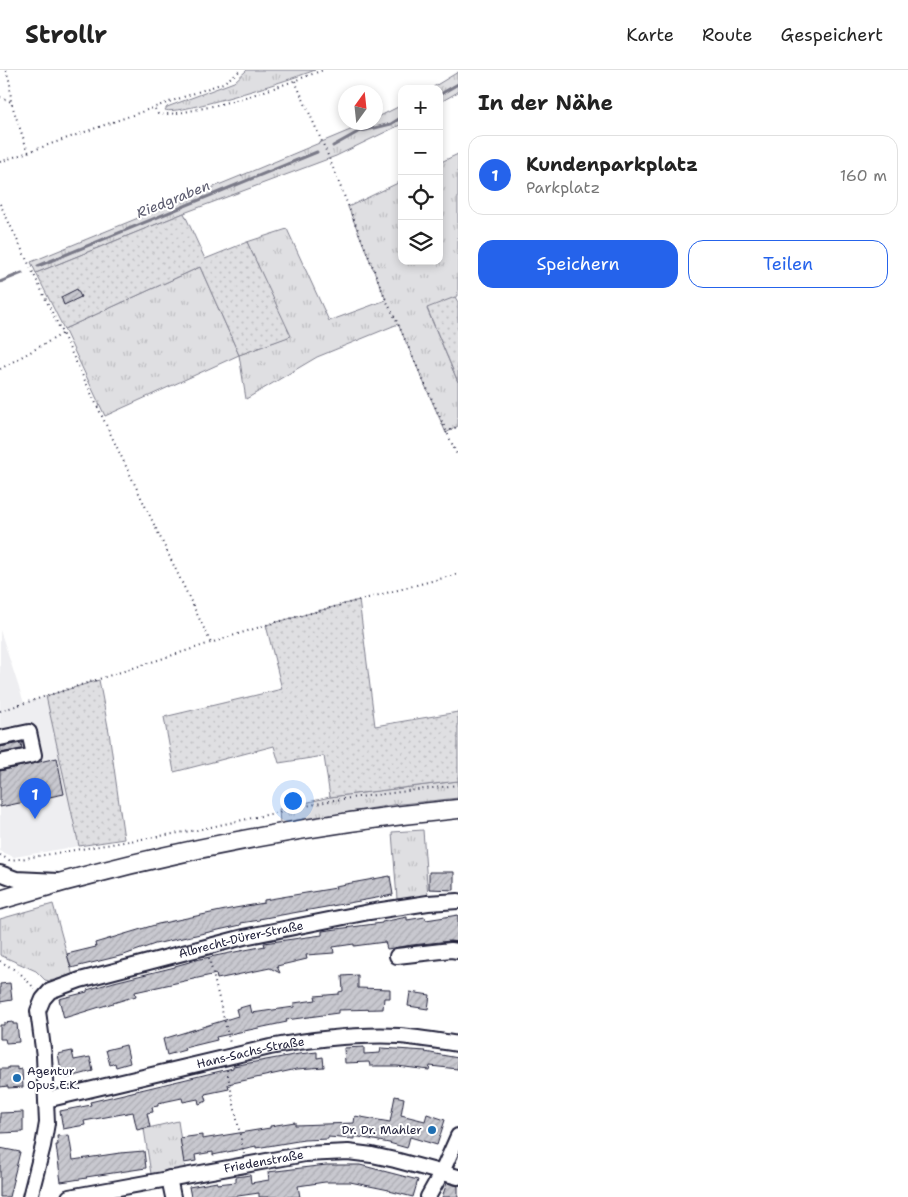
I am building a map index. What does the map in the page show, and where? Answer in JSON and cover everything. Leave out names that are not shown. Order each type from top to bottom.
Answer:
[{"type":"main road","points":[[0,900],[202,847],[392,816],[458,809]]},
{"type":"street","points":[[0,873],[16,879],[64,882]]},
{"type":"street","name":"Albrecht-Dürer-Straße","points":[[41,1005],[50,991],[59,986],[206,946],[284,928],[369,912],[428,903],[458,901]]},
{"type":"street","points":[[397,956],[451,950],[458,951]]},
{"type":"street","points":[[30,1197],[43,1146],[46,1123],[41,1005]]},
{"type":"street","name":"Hans-Sachs-Straße","points":[[46,1100],[227,1052],[299,1042],[364,1036],[400,1036],[458,1044]]},
{"type":"street","points":[[428,1197],[442,1172],[458,1136]]},
{"type":"street","name":"Friedenstraße","points":[[69,1197],[118,1193],[169,1178],[304,1154],[348,1152],[372,1155],[442,1172],[458,1178]]},
{"type":"street","points":[[169,1178],[173,1197]]},
{"type":"path","points":[[6,70],[10,83],[11,102],[28,152]]},
{"type":"path","points":[[0,162],[223,84],[242,70]]},
{"type":"path","points":[[155,109],[158,114],[172,114],[224,103],[323,70]]},
{"type":"path","points":[[294,81],[327,153],[386,300],[458,457]]},
{"type":"path","points":[[0,97],[11,102]]},
{"type":"path","points":[[0,204],[211,643]]},
{"type":"path","points":[[0,369],[62,334]]},
{"type":"path","points":[[446,433],[458,426]]},
{"type":"path","points":[[0,711],[266,625],[458,574]]},
{"type":"path","points":[[0,855],[9,860],[20,859],[197,830],[334,800],[458,785]]},
{"type":"path","points":[[206,946],[227,1052],[244,1157]]},
{"type":"path","points":[[0,961],[30,982],[41,1005]]},
{"type":"shaded area","points":[[0,630],[24,703],[46,696],[79,846],[14,857],[0,851]]},
{"type":"green space","points":[[247,70],[315,70],[213,102],[165,110],[167,107],[234,82]]},
{"type":"green space","points":[[458,72],[458,92],[443,101],[443,85],[437,85]]},
{"type":"green space","points":[[398,107],[398,126],[336,156],[184,213],[36,273],[31,262],[350,130],[383,130],[383,114]]},
{"type":"green space","points":[[458,154],[458,296],[427,309],[458,382],[458,426],[446,433],[398,324],[317,357],[246,399],[239,355],[290,336],[247,242],[287,229],[329,321],[386,300],[348,207],[398,183],[398,265],[443,265],[443,161]]},
{"type":"green space","points":[[184,213],[205,259],[247,242],[291,336],[239,355],[200,267],[64,329],[36,273]]},
{"type":"green space","points":[[200,267],[239,355],[105,416],[64,329]]},
{"type":"green space","points":[[455,297],[458,302],[458,382],[427,308]]},
{"type":"green space","points":[[359,600],[375,726],[458,712],[458,781],[330,797],[324,756],[279,763],[274,746],[174,772],[164,717],[282,689],[266,625]]},
{"type":"green space","points":[[99,680],[109,732],[124,839],[79,846],[46,696]]},
{"type":"green space","points":[[458,781],[458,798],[392,805],[280,824],[279,809],[330,797]]},
{"type":"green space","points":[[423,830],[428,897],[397,899],[392,832]]},
{"type":"green space","points":[[53,904],[73,976],[49,981],[45,980],[36,971],[0,955],[0,919]]},
{"type":"green space","points":[[178,1121],[185,1168],[151,1174],[144,1129]]},
{"type":"building","points":[[77,289],[81,297],[64,305],[61,297]]},
{"type":"building","points":[[21,743],[22,749],[0,753],[0,747]]},
{"type":"building","points":[[57,758],[64,794],[0,807],[0,771]]},
{"type":"building","points":[[429,872],[454,872],[454,890],[429,889]]},
{"type":"building","points":[[390,876],[393,895],[241,923],[241,925],[155,944],[124,955],[71,968],[67,954],[96,947],[95,943],[158,924],[264,903],[264,900],[336,888],[335,886]]},
{"type":"building","points":[[458,915],[458,942],[450,941],[387,949],[385,942],[333,947],[334,953],[306,955],[307,959],[277,966],[280,973],[270,968],[217,979],[216,974],[135,992],[136,996],[64,1018],[59,999],[200,959],[265,946],[264,943],[322,935],[322,931],[382,923],[407,917],[407,920],[425,917],[426,920]]},
{"type":"building","points":[[358,975],[358,988],[390,989],[390,998],[384,998],[383,1009],[338,1010],[338,1013],[286,1020],[287,1022],[216,1037],[217,1040],[184,1048],[185,1050],[167,1055],[163,1039],[238,1016],[236,1009],[250,1005],[252,1013],[294,1007],[294,1003],[316,1000],[315,996],[339,994],[339,992],[343,991],[342,976]]},
{"type":"building","points":[[10,983],[12,1000],[0,1002],[0,984]]},
{"type":"building","points":[[410,992],[430,995],[428,1009],[408,1006]]},
{"type":"building","points":[[13,1022],[13,1024],[17,1024],[19,1042],[6,1043],[5,1039],[0,1039],[0,1025]]},
{"type":"building","points":[[126,1045],[130,1063],[116,1067],[115,1063],[110,1065],[106,1050]]},
{"type":"building","points":[[364,1047],[364,1054],[380,1053],[381,1048],[426,1051],[458,1058],[458,1069],[430,1066],[429,1070],[397,1066],[370,1066],[369,1062],[345,1063],[344,1048]]},
{"type":"building","points":[[72,1051],[74,1060],[90,1057],[93,1071],[67,1078],[62,1075],[58,1054]]},
{"type":"building","points":[[317,1052],[317,1058],[323,1057],[324,1067],[297,1069],[228,1084],[229,1089],[205,1094],[207,1101],[199,1104],[198,1099],[183,1102],[182,1098],[158,1103],[158,1106],[152,1107],[153,1112],[147,1113],[150,1127],[137,1130],[133,1112],[84,1121],[85,1125],[63,1129],[60,1111],[91,1105],[90,1102],[233,1068],[233,1066]]},
{"type":"building","points":[[8,1067],[17,1067],[17,1070],[22,1069],[23,1087],[0,1087],[0,1069],[8,1069]]},
{"type":"building","points":[[395,1096],[404,1098],[401,1115],[425,1121],[427,1114],[445,1120],[437,1145],[410,1137],[407,1148],[354,1136],[354,1139],[328,1137],[328,1139],[304,1140],[256,1148],[256,1146],[213,1155],[213,1152],[195,1155],[196,1161],[184,1163],[180,1138],[202,1135],[202,1139],[295,1122],[295,1125],[354,1123],[355,1116],[390,1122]]},
{"type":"building","points":[[23,1112],[23,1132],[0,1133],[0,1113]]},
{"type":"building","points":[[69,1135],[73,1160],[144,1151],[146,1168],[61,1182],[56,1145],[58,1145],[57,1136]]},
{"type":"building","points":[[0,1148],[20,1152],[9,1197],[0,1197]]},
{"type":"building","points":[[326,1165],[360,1165],[418,1180],[413,1197],[350,1182],[325,1182],[298,1186],[300,1197],[259,1197],[259,1193],[231,1197],[191,1197],[189,1187],[217,1182],[217,1184],[236,1182],[236,1177],[250,1175],[251,1183],[269,1180],[268,1172]]},
{"type":"building","points":[[447,1183],[458,1186],[458,1197],[442,1197]]},
{"type":"waterway","name":"Riedgraben","points":[[443,93],[458,84]]},
{"type":"waterway","name":"Riedgraben","points":[[333,146],[358,132],[391,124],[398,120]]},
{"type":"waterway","name":"Riedgraben","points":[[38,266],[317,152]]},
{"type":"waterway","name":"Riedgraben","points":[[0,282],[22,273]]},
{"type":"place","name":"Kundenparkplatz","points":[[35,819]]},
{"type":"place","name":"Agentur Opus E.K.","points":[[17,1078]]},
{"type":"place","name":"Dr. Dr. Mahler","points":[[432,1130]]}]
